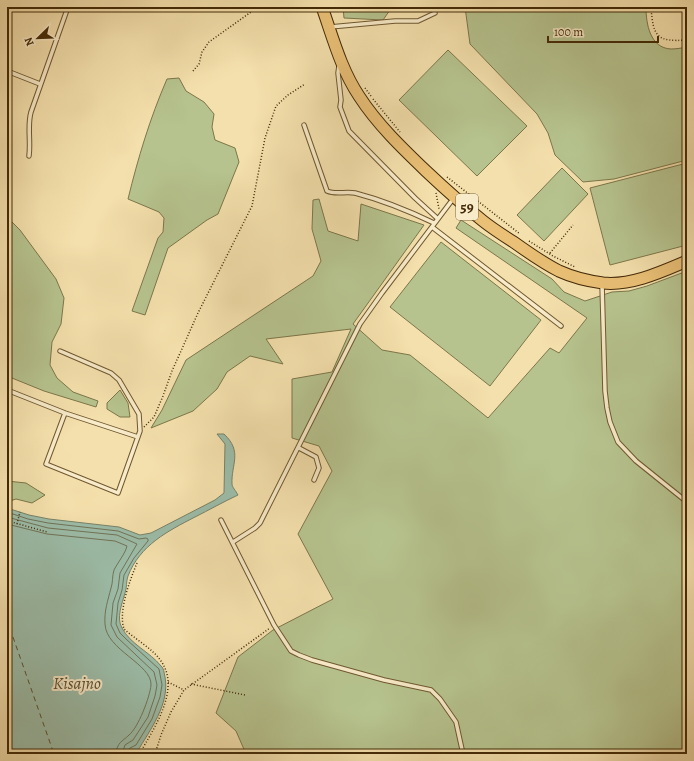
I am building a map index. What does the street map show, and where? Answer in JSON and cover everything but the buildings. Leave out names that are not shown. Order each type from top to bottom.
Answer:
[{"type":"main road","name":"59","points":[[322,7],[340,61],[359,96],[381,125],[404,150],[455,197],[484,221],[546,258],[560,271],[581,279],[602,283],[622,282],[639,279],[687,261]]},
{"type":"lane","points":[[29,156],[29,119],[68,7]]},
{"type":"lane","points":[[329,27],[395,21],[418,21],[436,14]]},
{"type":"lane","points":[[340,61],[338,73],[341,100],[340,106],[349,131],[415,198],[438,219]]},
{"type":"lane","points":[[7,71],[40,84]]},
{"type":"lane","points":[[304,125],[327,191],[333,194],[352,192],[419,216],[433,225],[561,326]]},
{"type":"lane","points":[[233,542],[255,528],[260,523],[360,324],[455,197]]},
{"type":"lane","points":[[602,283],[605,391],[607,408],[614,434],[618,442],[636,461],[673,489],[687,502]]},
{"type":"lane","points":[[60,351],[111,373],[119,380],[139,414],[140,431],[118,493],[46,464],[65,413]]},
{"type":"lane","points":[[7,390],[65,413],[138,437]]},
{"type":"lane","points":[[299,448],[316,456],[319,468],[314,480]]},
{"type":"lane","points":[[221,520],[274,625],[291,651],[299,655],[384,680],[431,690],[440,699],[456,722],[463,754]]},
{"type":"path","points":[[192,71],[198,64],[202,52],[209,42],[258,7]]},
{"type":"path","points":[[651,7],[654,28],[657,35],[662,39],[673,41],[687,40]]},
{"type":"path","points":[[362,83],[403,135]]},
{"type":"path","points":[[140,431],[154,417],[164,396],[172,371],[198,313],[252,206],[265,138],[276,106],[288,95],[305,84]]},
{"type":"path","points":[[447,177],[522,236]]},
{"type":"path","points":[[434,216],[439,209],[436,192]]},
{"type":"path","points":[[546,258],[574,225]]},
{"type":"path","points":[[528,240],[546,258],[580,269]]},
{"type":"path","points":[[17,524],[20,512]]},
{"type":"path","points":[[8,521],[47,532]]},
{"type":"path","points":[[137,563],[130,580],[122,613],[122,624],[124,629],[161,660],[167,671],[168,682],[168,693],[160,719],[140,753]]},
{"type":"path","points":[[155,754],[171,712],[184,690],[274,625]]},
{"type":"path","points":[[168,682],[184,690]]},
{"type":"path","points":[[191,684],[245,695]]},
{"type":"green space","points":[[343,7],[392,7],[383,20],[344,18]]},
{"type":"green space","points":[[465,7],[646,7],[648,27],[654,40],[658,44],[664,48],[671,49],[687,47],[687,160],[614,179],[583,182],[555,155],[548,133],[537,114],[470,44]]},
{"type":"green space","points":[[448,50],[527,126],[477,176],[399,100]]},
{"type":"green space","points":[[179,78],[186,91],[204,102],[214,114],[212,127],[215,140],[235,148],[239,162],[218,214],[207,220],[168,248],[145,315],[132,311],[158,238],[163,232],[164,218],[159,212],[128,199],[145,138],[167,79]]},
{"type":"green space","points":[[687,163],[687,245],[610,265],[590,188]]},
{"type":"green space","points":[[562,168],[588,194],[544,241],[517,215]]},
{"type":"green space","points":[[319,199],[328,231],[358,241],[361,204],[424,225],[353,324],[382,350],[410,355],[488,418],[550,348],[559,353],[587,318],[456,228],[461,220],[552,279],[564,292],[585,301],[612,292],[629,291],[647,286],[687,271],[687,754],[246,754],[236,731],[216,713],[238,657],[273,630],[333,599],[298,534],[332,471],[319,446],[292,438],[292,379],[332,372],[351,329],[266,339],[283,364],[250,356],[227,372],[217,389],[193,411],[151,428],[162,410],[186,360],[313,276],[321,261],[312,229],[313,200]]},
{"type":"green space","points":[[7,219],[9,219],[20,230],[56,279],[64,298],[61,324],[52,342],[50,365],[57,378],[73,392],[98,401],[96,407],[44,391],[7,376]]},
{"type":"green space","points":[[441,242],[541,320],[490,386],[390,307]]},
{"type":"green space","points":[[120,390],[128,403],[130,417],[120,417],[107,409],[107,403]]},
{"type":"green space","points":[[7,481],[26,483],[45,495],[32,503],[16,499],[7,502]]},
{"type":"water","name":"Kisajno","points":[[217,434],[224,434],[230,440],[235,452],[232,484],[238,495],[175,528],[156,540],[147,547],[133,565],[127,578],[126,591],[120,611],[120,624],[130,639],[162,667],[166,687],[165,697],[158,716],[137,752],[133,749],[131,754],[7,754],[7,508],[49,519],[119,527],[140,535],[151,533],[215,500],[224,493],[225,444]]},
{"type":"ferry route","points":[[7,620],[54,754]]}]
